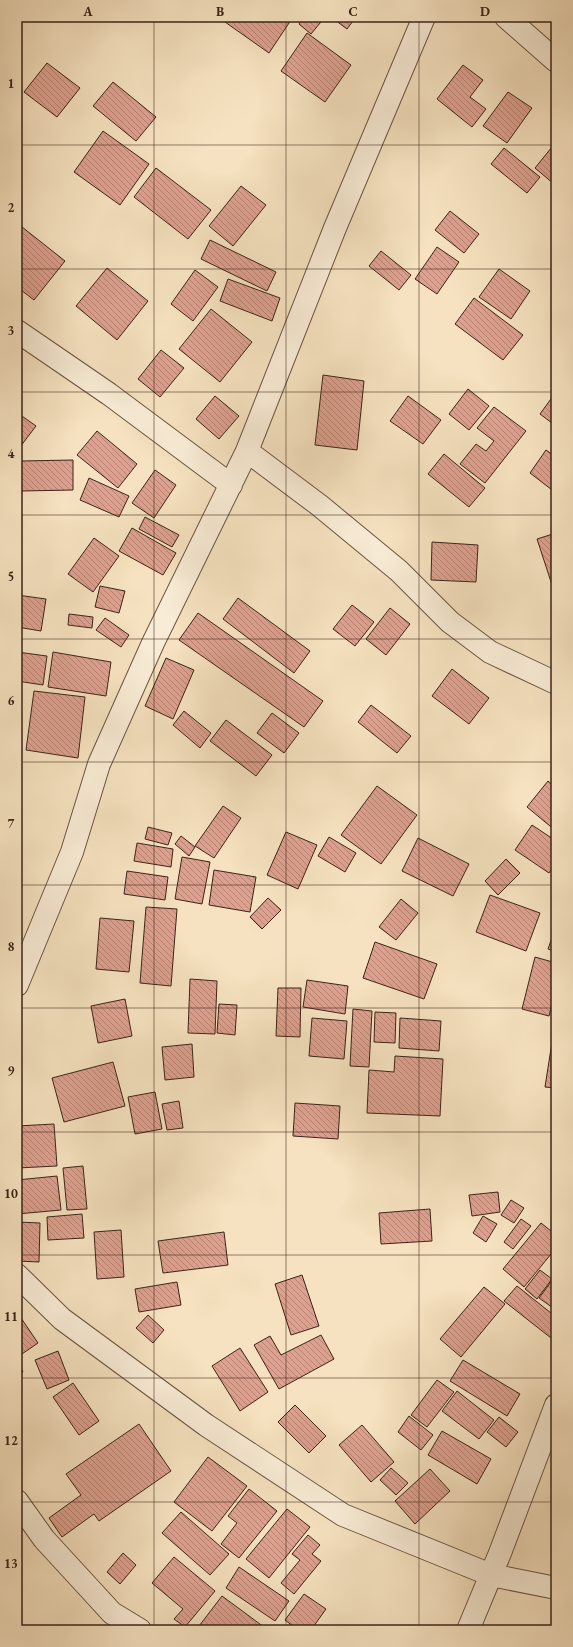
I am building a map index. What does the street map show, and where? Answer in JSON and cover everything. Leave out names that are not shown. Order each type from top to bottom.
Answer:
[{"type":"street","points":[[17,985],[72,852],[100,764],[154,643],[247,451],[335,228],[424,17]]},
{"type":"street","points":[[506,17],[556,61]]},
{"type":"street","points":[[17,331],[109,394],[231,485]]},
{"type":"street","points":[[247,451],[319,505],[393,566],[450,622],[484,648],[556,683]]},
{"type":"street","points":[[17,1275],[62,1320],[206,1425],[343,1514],[491,1575],[556,1588]]},
{"type":"street","points":[[468,1630],[491,1575],[556,1405]]},
{"type":"street","points":[[17,1501],[44,1539],[112,1613],[140,1630]]},
{"type":"building","points":[[229,17],[287,17],[291,20],[269,53],[225,22]]},
{"type":"building","points":[[304,17],[325,17],[311,34],[299,24]]},
{"type":"building","points":[[331,17],[356,17],[347,29]]},
{"type":"building","points":[[307,33],[351,65],[325,102],[281,71]]},
{"type":"building","points":[[47,63],[80,88],[57,117],[24,92]]},
{"type":"building","points":[[463,65],[483,80],[470,97],[486,109],[472,127],[437,99]]},
{"type":"building","points":[[113,82],[156,117],[136,141],[93,106]]},
{"type":"building","points":[[508,92],[532,108],[507,143],[483,126]]},
{"type":"building","points":[[103,131],[149,164],[120,205],[74,172]]},
{"type":"building","points":[[556,142],[556,181],[554,184],[535,168]]},
{"type":"building","points":[[504,148],[540,177],[527,193],[491,164]]},
{"type":"building","points":[[156,168],[211,210],[188,239],[134,197]]},
{"type":"building","points":[[241,186],[266,205],[233,246],[209,226]]},
{"type":"building","points":[[450,211],[479,234],[464,253],[435,230]]},
{"type":"building","points":[[17,223],[65,261],[34,300],[17,287]]},
{"type":"building","points":[[210,240],[276,272],[267,291],[201,259]]},
{"type":"building","points":[[437,247],[459,262],[437,294],[415,279]]},
{"type":"building","points":[[381,251],[411,275],[399,290],[369,266]]},
{"type":"building","points":[[107,268],[148,301],[117,340],[76,306]]},
{"type":"building","points":[[499,269],[530,291],[511,319],[479,297]]},
{"type":"building","points":[[195,270],[218,287],[193,321],[171,304]]},
{"type":"building","points":[[228,279],[280,298],[272,321],[220,301]]},
{"type":"building","points":[[474,298],[523,335],[503,360],[455,324]]},
{"type":"building","points":[[211,309],[252,342],[220,382],[179,349]]},
{"type":"building","points":[[161,350],[184,368],[160,397],[138,379]]},
{"type":"building","points":[[323,375],[364,381],[357,450],[315,445]]},
{"type":"building","points":[[468,389],[489,406],[469,430],[449,414]]},
{"type":"building","points":[[556,392],[556,426],[540,414]]},
{"type":"building","points":[[215,396],[239,416],[219,439],[196,419]]},
{"type":"building","points":[[408,396],[441,420],[423,444],[390,421]]},
{"type":"building","points":[[494,407],[526,431],[485,483],[460,464],[476,444],[486,451],[494,441],[477,428]]},
{"type":"building","points":[[19,414],[36,426],[17,451],[17,416]]},
{"type":"building","points":[[97,431],[137,464],[118,488],[77,455]]},
{"type":"building","points":[[546,450],[556,457],[556,493],[530,473]]},
{"type":"building","points":[[444,454],[485,488],[469,507],[428,474]]},
{"type":"building","points":[[73,460],[73,490],[21,491],[20,461]]},
{"type":"building","points":[[155,470],[176,485],[154,518],[132,503]]},
{"type":"building","points":[[89,478],[129,496],[119,517],[80,500]]},
{"type":"building","points":[[145,517],[179,535],[172,547],[139,529]]},
{"type":"building","points":[[132,528],[176,553],[163,575],[119,551]]},
{"type":"building","points":[[556,533],[556,591],[554,591],[537,539]]},
{"type":"building","points":[[94,538],[119,556],[93,592],[68,574]]},
{"type":"building","points":[[432,542],[478,545],[476,582],[431,580]]},
{"type":"building","points":[[100,586],[125,591],[119,613],[95,607]]},
{"type":"building","points":[[17,595],[46,599],[41,631],[17,627]]},
{"type":"building","points":[[238,598],[310,651],[294,673],[223,619]]},
{"type":"building","points":[[352,605],[374,622],[355,646],[333,629]]},
{"type":"building","points":[[390,608],[410,624],[386,655],[366,639]]},
{"type":"building","points":[[198,613],[323,701],[304,727],[179,640]]},
{"type":"building","points":[[69,614],[93,617],[92,628],[68,625]]},
{"type":"building","points":[[105,618],[129,635],[121,647],[96,630]]},
{"type":"building","points":[[17,652],[47,656],[43,685],[17,681]]},
{"type":"building","points":[[53,652],[111,662],[106,696],[48,687]]},
{"type":"building","points":[[166,658],[194,670],[173,719],[145,706]]},
{"type":"building","points":[[452,669],[489,698],[469,724],[432,696]]},
{"type":"building","points":[[17,686],[20,686],[17,721]]},
{"type":"building","points":[[34,691],[85,697],[78,758],[26,750]]},
{"type":"building","points":[[371,705],[411,736],[397,753],[358,722]]},
{"type":"building","points":[[184,711],[211,733],[200,748],[173,725]]},
{"type":"building","points":[[272,713],[299,733],[284,753],[257,733]]},
{"type":"building","points":[[226,720],[272,755],[256,776],[210,741]]},
{"type":"building","points":[[548,781],[556,788],[556,831],[527,807]]},
{"type":"building","points":[[377,786],[417,815],[381,864],[341,835]]},
{"type":"building","points":[[223,806],[241,818],[214,858],[195,846]]},
{"type":"building","points":[[532,825],[556,841],[556,862],[549,873],[515,850]]},
{"type":"building","points":[[148,827],[172,833],[168,845],[145,839]]},
{"type":"building","points":[[286,832],[317,845],[298,889],[267,875]]},
{"type":"building","points":[[181,836],[195,847],[189,856],[175,844]]},
{"type":"building","points":[[329,837],[356,853],[345,872],[318,856]]},
{"type":"building","points":[[418,838],[469,864],[453,896],[402,871]]},
{"type":"building","points":[[137,843],[173,849],[171,867],[134,861]]},
{"type":"building","points":[[182,857],[210,862],[202,904],[175,899]]},
{"type":"building","points":[[506,859],[520,873],[498,895],[485,881]]},
{"type":"building","points":[[214,870],[256,877],[250,912],[209,905]]},
{"type":"building","points":[[127,871],[168,877],[165,900],[124,894]]},
{"type":"building","points":[[490,895],[540,913],[526,951],[476,932]]},
{"type":"building","points":[[268,898],[281,910],[262,929],[250,917]]},
{"type":"building","points":[[401,899],[418,913],[396,940],[379,927]]},
{"type":"building","points":[[146,907],[177,909],[171,986],[140,983]]},
{"type":"building","points":[[100,918],[134,921],[129,972],[96,969]]},
{"type":"building","points":[[556,926],[556,952],[548,949]]},
{"type":"building","points":[[375,942],[437,964],[424,999],[363,978]]},
{"type":"building","points":[[535,957],[556,963],[556,989],[549,1016],[522,1009]]},
{"type":"building","points":[[190,979],[217,981],[215,1034],[188,1033]]},
{"type":"building","points":[[307,980],[348,986],[345,1014],[303,1007]]},
{"type":"building","points":[[278,988],[301,988],[300,1037],[276,1036]]},
{"type":"building","points":[[125,999],[132,1036],[98,1043],[91,1006]]},
{"type":"building","points":[[219,1004],[237,1005],[235,1035],[217,1033]]},
{"type":"building","points":[[353,1009],[372,1011],[369,1067],[350,1066]]},
{"type":"building","points":[[375,1012],[396,1013],[395,1043],[374,1042]]},
{"type":"building","points":[[312,1018],[347,1021],[344,1059],[309,1056]]},
{"type":"building","points":[[400,1018],[441,1021],[439,1051],[399,1048]]},
{"type":"building","points":[[552,1042],[556,1043],[556,1088],[545,1087]]},
{"type":"building","points":[[192,1044],[194,1077],[165,1080],[162,1047]]},
{"type":"building","points":[[395,1056],[443,1059],[440,1116],[367,1113],[369,1070],[394,1072]]},
{"type":"building","points":[[113,1062],[125,1106],[64,1122],[52,1078]]},
{"type":"building","points":[[155,1092],[162,1129],[135,1134],[128,1097]]},
{"type":"building","points":[[179,1101],[183,1128],[167,1130],[162,1104]]},
{"type":"building","points":[[295,1103],[340,1106],[338,1139],[293,1136]]},
{"type":"building","points":[[54,1124],[57,1166],[17,1168],[17,1126]]},
{"type":"building","points":[[83,1166],[87,1209],[67,1210],[63,1168]]},
{"type":"building","points":[[57,1176],[61,1210],[17,1214],[17,1180]]},
{"type":"building","points":[[498,1192],[500,1212],[472,1216],[469,1195]]},
{"type":"building","points":[[511,1200],[524,1208],[514,1223],[501,1215]]},
{"type":"building","points":[[430,1209],[432,1241],[381,1244],[379,1213]]},
{"type":"building","points":[[82,1214],[84,1238],[48,1240],[47,1217]]},
{"type":"building","points":[[483,1216],[497,1224],[486,1242],[473,1233]]},
{"type":"building","points":[[521,1219],[531,1226],[513,1249],[504,1242]]},
{"type":"building","points":[[17,1222],[40,1223],[39,1262],[17,1261]]},
{"type":"building","points":[[541,1223],[556,1235],[556,1248],[524,1287],[503,1269]]},
{"type":"building","points":[[121,1230],[124,1277],[97,1279],[94,1232]]},
{"type":"building","points":[[224,1232],[228,1265],[163,1273],[158,1241]]},
{"type":"building","points":[[540,1270],[552,1279],[537,1299],[525,1289]]},
{"type":"building","points":[[302,1275],[319,1326],[291,1335],[275,1284]]},
{"type":"building","points":[[554,1278],[556,1279],[556,1310],[539,1298]]},
{"type":"building","points":[[177,1282],[181,1305],[139,1312],[135,1289]]},
{"type":"building","points":[[517,1286],[556,1317],[556,1332],[551,1338],[504,1301]]},
{"type":"building","points":[[484,1287],[505,1304],[461,1357],[440,1339]]},
{"type":"building","points":[[17,1312],[38,1343],[19,1356],[17,1353]]},
{"type":"building","points":[[148,1315],[164,1330],[153,1343],[136,1328]]},
{"type":"building","points":[[321,1335],[334,1359],[279,1389],[254,1345],[270,1336],[281,1355]]},
{"type":"building","points":[[240,1348],[268,1392],[240,1411],[212,1366]]},
{"type":"building","points":[[58,1351],[69,1380],[47,1389],[35,1360]]},
{"type":"building","points":[[463,1360],[520,1394],[507,1416],[450,1381]]},
{"type":"building","points":[[17,1361],[23,1372],[17,1375]]},
{"type":"building","points":[[437,1380],[454,1392],[427,1427],[411,1415]]},
{"type":"building","points":[[73,1383],[99,1421],[79,1435],[53,1397]]},
{"type":"building","points":[[457,1391],[494,1420],[479,1439],[442,1411]]},
{"type":"building","points":[[295,1405],[326,1436],[309,1453],[278,1422]]},
{"type":"building","points":[[409,1416],[433,1435],[421,1450],[398,1432]]},
{"type":"building","points":[[499,1417],[518,1432],[506,1447],[487,1432]]},
{"type":"building","points":[[139,1424],[171,1471],[99,1521],[94,1514],[62,1537],[49,1518],[81,1495],[66,1474]]},
{"type":"building","points":[[362,1425],[394,1462],[371,1482],[339,1445]]},
{"type":"building","points":[[442,1431],[491,1459],[477,1484],[428,1455]]},
{"type":"building","points":[[208,1457],[247,1486],[212,1531],[174,1502]]},
{"type":"building","points":[[391,1468],[408,1483],[396,1495],[380,1480]]},
{"type":"building","points":[[430,1469],[450,1491],[415,1524],[395,1501]]},
{"type":"building","points":[[249,1489],[277,1511],[239,1558],[221,1544],[237,1523],[228,1516]]},
{"type":"building","points":[[287,1509],[310,1527],[269,1578],[246,1559]]},
{"type":"building","points":[[181,1512],[229,1554],[210,1575],[162,1533]]},
{"type":"building","points":[[308,1535],[320,1545],[312,1554],[321,1561],[294,1594],[281,1583],[300,1560],[292,1554]]},
{"type":"building","points":[[123,1553],[136,1565],[120,1584],[107,1572]]},
{"type":"building","points":[[174,1557],[215,1591],[185,1627],[174,1619],[183,1609],[152,1583]]},
{"type":"building","points":[[239,1567],[289,1601],[275,1621],[226,1588]]},
{"type":"building","points":[[304,1594],[326,1609],[311,1630],[298,1630],[285,1620]]},
{"type":"building","points":[[222,1596],[268,1630],[196,1630]]}]
